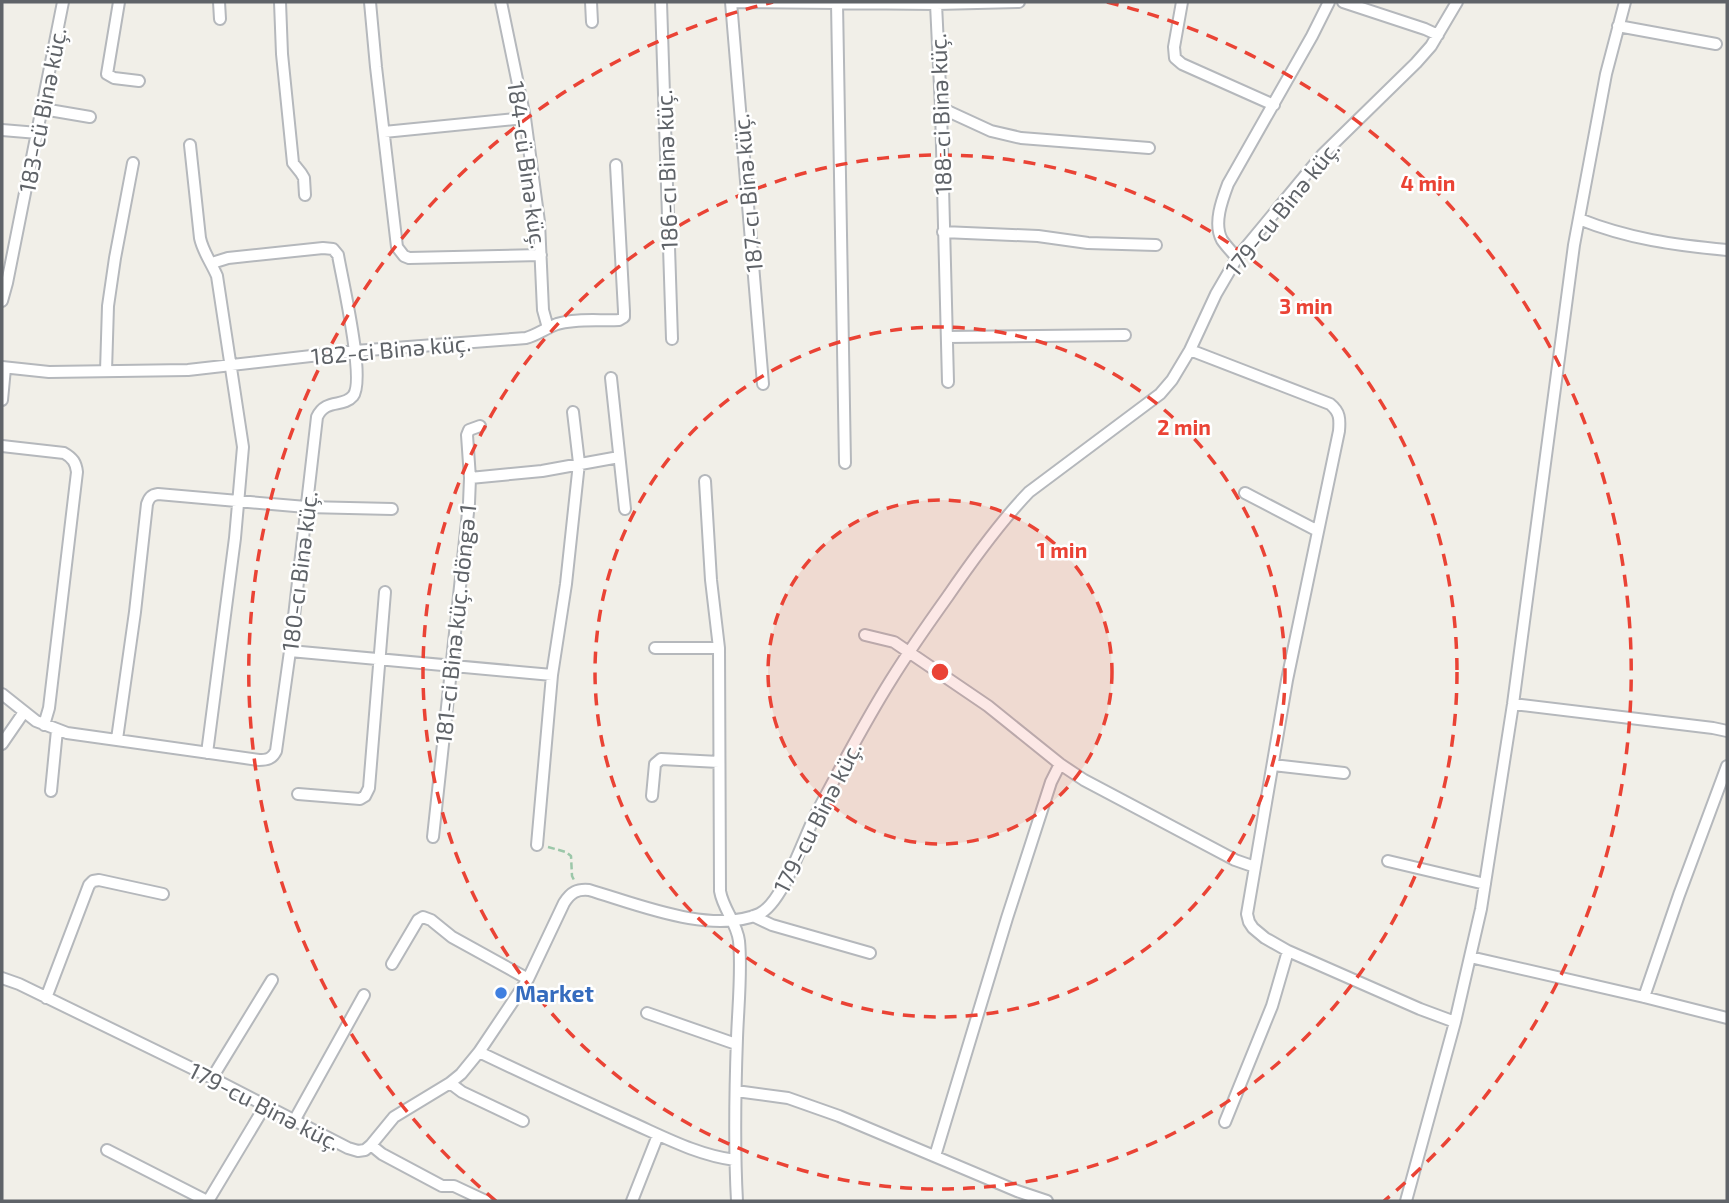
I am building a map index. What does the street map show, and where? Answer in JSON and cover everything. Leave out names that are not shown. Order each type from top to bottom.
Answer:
[{"type":"street","name":"183-cü Binə küç.","points":[[2,300],[63,2]]},
{"type":"street","points":[[119,2],[107,74],[114,78],[139,81]]},
{"type":"street","points":[[219,2],[220,19]]},
{"type":"street","points":[[280,2],[282,54],[293,163],[304,178],[305,195]]},
{"type":"street","points":[[370,2],[397,247],[404,256],[410,258],[541,255]]},
{"type":"street","name":"184-cü Binə küç.","points":[[501,2],[525,118],[539,222],[543,310],[548,328]]},
{"type":"street","points":[[591,2],[592,22]]},
{"type":"street","name":"186-cı Binə küç.","points":[[661,2],[672,339]]},
{"type":"street","name":"188-ci Binə küç.","points":[[734,2],[936,4],[948,382]]},
{"type":"street","name":"187-cı Binə küç.","points":[[734,2],[763,384]]},
{"type":"street","points":[[936,4],[1019,2]]},
{"type":"street","points":[[1182,2],[1174,47],[1175,58],[1182,64],[1273,105]]},
{"type":"street","points":[[1237,258],[1219,232],[1222,199],[1329,2]]},
{"type":"street","points":[[1343,2],[1438,35]]},
{"type":"street","name":"179-cu Binə küç.","points":[[2,978],[212,1078],[358,1152],[371,1145],[394,1117],[461,1074],[528,979],[570,894],[579,889],[589,890],[698,920],[731,921],[753,916],[769,907],[780,891],[837,775],[889,682],[964,572],[1029,492],[1160,394],[1190,350],[1216,293],[1237,258],[1323,153],[1416,63],[1438,35],[1457,2]]},
{"type":"street","points":[[1406,1201],[1455,1022],[1485,884],[1513,704],[1579,219],[1606,74],[1625,2]]},
{"type":"street","points":[[836,3],[845,463]]},
{"type":"street","points":[[1618,26],[1716,44]]},
{"type":"street","points":[[941,108],[991,131],[1021,138],[1149,148]]},
{"type":"street","points":[[43,109],[90,117]]},
{"type":"street","points":[[384,132],[525,118]]},
{"type":"street","points":[[2,130],[38,134]]},
{"type":"street","points":[[190,145],[200,238],[202,248],[217,276],[243,447],[239,502],[207,753]]},
{"type":"street","points":[[106,371],[108,306],[114,258],[133,163]]},
{"type":"street","name":"182-ci Binə küç.","points":[[4,368],[49,372],[188,370],[355,351],[526,338],[556,324],[619,320],[624,317],[616,165]]},
{"type":"street","points":[[1579,219],[1633,237],[1727,250]]},
{"type":"street","points":[[943,232],[1011,234],[1088,243],[1156,245]]},
{"type":"street","name":"180-cı Binə küç.","points":[[2,694],[24,712],[57,730],[259,760],[273,757],[276,751],[317,417],[324,406],[349,399],[354,394],[358,382],[355,351],[338,255],[333,249],[228,258],[212,264]]},
{"type":"street","points":[[947,337],[1125,335]]},
{"type":"street","points":[[1190,350],[1330,404],[1338,410],[1340,420],[1287,680],[1247,914],[1249,922],[1265,938],[1288,951],[1455,1022]]},
{"type":"street","points":[[2,400],[4,368]]},
{"type":"street","points":[[611,378],[625,509]]},
{"type":"street","points":[[537,845],[552,675],[566,584],[579,463],[573,412]]},
{"type":"street","points":[[470,478],[467,435],[469,430],[480,426]]},
{"type":"street","points":[[2,446],[64,453],[76,464],[55,668],[50,708],[44,725]]},
{"type":"street","name":"181-ci Binə küç. döngə 1","points":[[433,837],[470,478],[541,471],[619,457]]},
{"type":"street","points":[[705,481],[719,648],[720,891],[722,902],[737,930],[740,952],[736,1044],[737,1201]]},
{"type":"street","points":[[1245,493],[1318,531]]},
{"type":"street","points":[[117,739],[146,504],[153,495],[306,507],[392,509]]},
{"type":"street","points":[[298,794],[360,799],[369,788],[384,592]]},
{"type":"street","points":[[865,635],[894,642],[988,706],[1060,764],[1117,798],[1235,860],[1255,867]]},
{"type":"street","points":[[655,648],[719,648]]},
{"type":"street","points":[[290,651],[552,675]]},
{"type":"street","points":[[1513,704],[1727,731]]},
{"type":"street","points":[[2,744],[24,712]]},
{"type":"street","points":[[51,791],[57,730]]},
{"type":"street","points":[[652,796],[655,764],[660,759],[719,762]]},
{"type":"street","points":[[935,1156],[1007,918],[1051,782],[1060,764]]},
{"type":"street","points":[[1273,765],[1345,773]]},
{"type":"street","points":[[1644,997],[1727,766]]},
{"type":"street","points":[[1388,862],[1485,884]]},
{"type":"street","points":[[46,998],[89,885],[93,881],[163,894]]},
{"type":"street","points":[[753,916],[772,925],[870,953]]},
{"type":"street","points":[[392,964],[418,920],[423,917],[452,937],[528,979]]},
{"type":"street","points":[[1225,1122],[1272,1006],[1288,951]]},
{"type":"street","points":[[1470,957],[1727,1018]]},
{"type":"street","points":[[212,1078],[272,980]]},
{"type":"street","points":[[294,1121],[364,995]]},
{"type":"street","points":[[647,1013],[736,1044]]},
{"type":"street","points":[[479,1052],[658,1135],[696,1151],[735,1160]]},
{"type":"street","points":[[450,1083],[462,1092],[523,1121]]},
{"type":"street","points":[[736,1091],[788,1098],[839,1116],[1047,1201]]},
{"type":"street","points":[[107,1150],[208,1201],[265,1105]]},
{"type":"street","points":[[632,1201],[658,1135]]},
{"type":"street","points":[[371,1145],[382,1154],[442,1186],[454,1186],[486,1201]]},
{"type":"path","points":[[537,845],[555,848],[570,856],[572,876],[579,889]]},
{"type":"place","name":"Market","points":[[501,993]]}]
